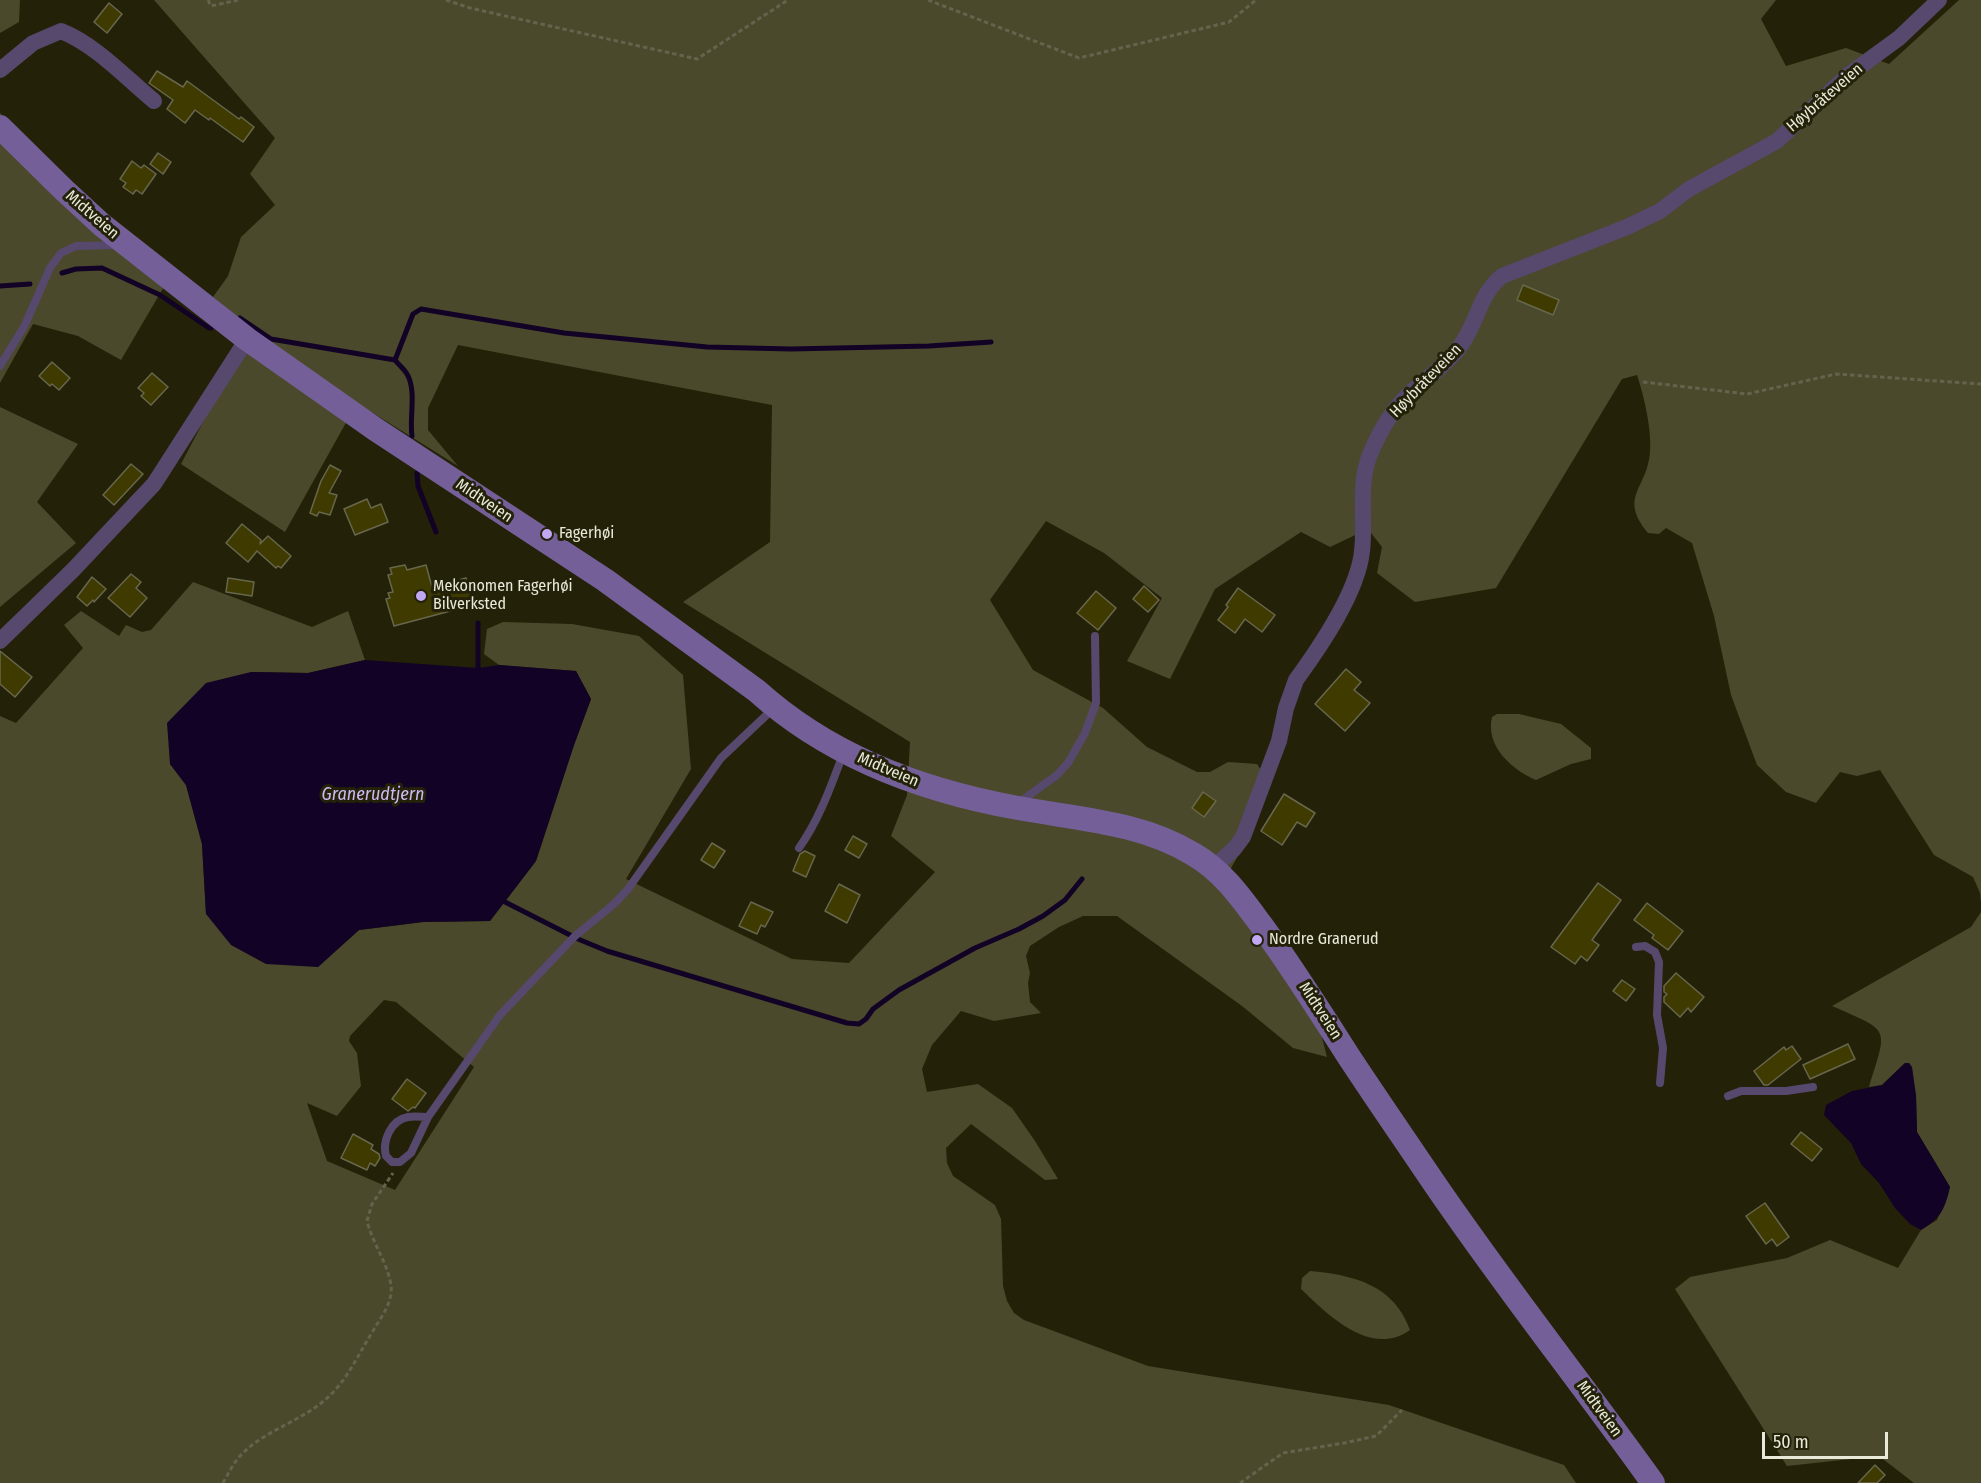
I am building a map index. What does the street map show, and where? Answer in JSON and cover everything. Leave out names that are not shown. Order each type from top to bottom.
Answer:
[{"type":"main road","name":"Midtveien","points":[[0,127],[64,190],[125,243],[247,339],[375,429],[604,580],[757,691],[775,707],[844,751],[879,768],[934,789],[1016,808],[1120,826],[1159,837],[1195,855],[1213,868],[1233,889],[1281,951],[1433,1182],[1653,1483]]},
{"type":"street","name":"Høybråteveien","points":[[1213,868],[1234,849],[1243,837],[1279,741],[1296,680],[1345,602],[1357,574],[1363,540],[1363,482],[1370,454],[1388,418],[1406,397],[1457,351],[1473,324],[1482,300],[1493,284],[1502,276],[1627,227],[1660,211],[1689,189],[1777,141],[1848,76],[1880,53],[1940,0]]},
{"type":"street","points":[[0,70],[33,43],[61,31],[94,50],[154,102]]},
{"type":"street","points":[[0,641],[73,570],[154,484],[247,339]]},
{"type":"lane","points":[[0,366],[24,327],[50,268],[61,253],[76,246],[111,246],[125,243]]},
{"type":"lane","points":[[1016,808],[1018,802],[1057,776],[1068,763],[1085,733],[1096,703],[1095,636]]},
{"type":"lane","points":[[428,1117],[401,1119],[386,1137],[384,1149],[386,1156],[392,1162],[400,1162],[411,1153],[428,1117],[500,1015],[575,936],[614,904],[628,889],[721,758],[775,707]]},
{"type":"lane","points":[[799,848],[807,837],[831,786],[844,751]]},
{"type":"lane","points":[[1636,947],[1645,946],[1654,952],[1659,962],[1657,1015],[1663,1048],[1660,1083]]},
{"type":"lane","points":[[1728,1096],[1741,1091],[1786,1091],[1813,1088]]},
{"type":"path","points":[[208,0],[212,6],[238,0]]},
{"type":"path","points":[[446,0],[470,8],[697,59],[788,0]]},
{"type":"path","points":[[928,0],[1079,58],[1228,22],[1256,0]]},
{"type":"path","points":[[1643,382],[1747,394],[1836,374],[1981,384]]},
{"type":"path","points":[[223,1483],[239,1457],[250,1446],[312,1409],[337,1389],[349,1374],[388,1304],[391,1286],[386,1264],[367,1221],[372,1204],[400,1162]]},
{"type":"path","points":[[1240,1483],[1283,1453],[1376,1436],[1402,1410]]},
{"type":"shaded area","points":[[0,0],[20,0],[19,22],[0,33]]},
{"type":"shaded area","points":[[154,0],[1776,0],[1761,19],[1786,66],[1846,48],[1889,64],[1959,0],[1981,0],[1981,903],[1980,893],[1973,877],[1934,855],[1880,770],[1857,776],[1840,772],[1816,803],[1786,792],[1757,765],[1731,695],[1714,616],[1692,543],[1666,528],[1659,534],[1648,533],[1635,510],[1637,493],[1648,465],[1650,452],[1647,413],[1637,375],[1622,379],[1496,588],[1415,602],[1377,573],[1382,547],[1368,529],[1330,547],[1301,532],[1215,589],[1170,679],[1127,661],[1162,598],[1104,553],[1046,521],[990,600],[1033,670],[1103,708],[1147,747],[1197,772],[1210,772],[1228,762],[1257,764],[1269,782],[1253,829],[1230,870],[1303,964],[1327,1057],[1293,1048],[1242,1006],[1117,916],[1083,916],[1059,927],[1030,946],[1026,956],[1030,973],[1028,983],[1030,1002],[1041,1013],[994,1021],[961,1011],[932,1045],[922,1069],[927,1092],[978,1084],[1012,1108],[1058,1179],[1045,1180],[971,1124],[946,1148],[947,1163],[953,1176],[995,1205],[1001,1219],[1003,1286],[1007,1301],[1014,1313],[1024,1320],[1148,1366],[1389,1405],[1564,1465],[1576,1483],[0,1483],[0,716],[16,723],[83,648],[64,625],[81,611],[119,636],[126,625],[142,632],[151,630],[193,582],[312,627],[348,611],[365,660],[308,673],[251,672],[170,764],[186,785],[202,844],[206,914],[318,967],[359,930],[423,922],[490,921],[536,861],[591,699],[576,671],[499,665],[484,654],[487,629],[503,622],[572,624],[639,636],[683,675],[691,769],[626,879],[792,959],[849,963],[935,872],[891,836],[907,795],[910,742],[683,602],[770,542],[772,405],[458,345],[428,408],[428,430],[458,466],[357,403],[285,532],[181,464],[252,329],[213,297],[228,276],[241,237],[275,205],[250,174],[275,138]],"holes":[[[384,1000],[396,1002],[474,1067],[395,1190],[327,1161],[307,1103],[337,1116],[361,1086],[357,1053],[349,1041],[350,1036]]]},
{"type":"shaded area","points":[[0,113],[106,217],[175,268],[121,360],[78,336],[33,324],[0,383]]},
{"type":"shaded area","points":[[0,407],[78,444],[37,502],[76,543],[0,607]]},
{"type":"shaded area","points":[[1497,714],[1519,714],[1561,724],[1591,748],[1591,759],[1571,764],[1536,780],[1527,776],[1502,756],[1497,747],[1491,728],[1492,717]]},
{"type":"shaded area","points":[[1981,912],[1981,1483],[1914,1483],[1879,1456],[1787,1466],[1675,1289],[1690,1277],[1787,1258],[1830,1240],[1898,1268],[1921,1230],[1937,1220],[1950,1187],[1917,1132],[1916,1095],[1905,1063],[1882,1085],[1869,1087],[1880,1052],[1880,1033],[1865,1021],[1832,1006],[1971,927]]},
{"type":"shaded area","points":[[1310,1271],[1342,1276],[1370,1285],[1394,1302],[1410,1330],[1395,1337],[1380,1339],[1351,1330],[1337,1321],[1301,1289],[1302,1278]]},
{"type":"water","name":"Granerudtjern","points":[[365,660],[478,668],[499,665],[576,671],[591,699],[536,861],[490,921],[423,922],[359,930],[318,967],[266,964],[231,945],[206,914],[202,844],[186,785],[170,764],[167,723],[206,683],[251,672],[308,673]]},
{"type":"water","points":[[1905,1063],[1909,1063],[1912,1067],[1916,1095],[1917,1132],[1950,1187],[1941,1212],[1921,1230],[1910,1224],[1895,1208],[1879,1183],[1861,1164],[1851,1143],[1824,1115],[1826,1105],[1852,1091],[1882,1085]]},
{"type":"building","points":[[109,3],[122,14],[107,33],[94,22]]},
{"type":"building","points":[[157,71],[183,87],[187,81],[239,119],[241,117],[254,127],[243,142],[195,110],[185,123],[167,109],[173,100],[149,83]]},
{"type":"building","points":[[158,153],[171,162],[163,174],[150,164]]},
{"type":"building","points":[[132,161],[141,168],[144,165],[156,174],[142,194],[136,190],[133,194],[123,187],[126,183],[120,179]]},
{"type":"building","points":[[1523,285],[1559,300],[1553,315],[1517,300]]},
{"type":"building","points":[[52,362],[70,378],[59,390],[52,384],[50,386],[39,376]]},
{"type":"building","points":[[152,373],[168,387],[151,405],[141,396],[144,393],[138,388]]},
{"type":"building","points":[[131,464],[143,474],[114,505],[103,495]]},
{"type":"building","points":[[330,465],[341,471],[329,493],[337,495],[330,515],[319,512],[317,516],[310,513],[321,481]]},
{"type":"building","points":[[367,499],[371,508],[381,504],[388,522],[355,535],[344,509]]},
{"type":"building","points":[[242,524],[261,540],[260,544],[268,536],[291,556],[281,568],[278,566],[276,568],[257,551],[248,562],[226,543]]},
{"type":"building","points":[[405,565],[407,570],[426,565],[432,587],[466,578],[473,605],[394,626],[386,599],[390,598],[388,593],[393,592],[388,575],[392,574],[390,568]]},
{"type":"building","points":[[131,574],[141,582],[136,588],[147,598],[130,617],[108,598]]},
{"type":"building","points":[[92,577],[106,589],[87,606],[77,597]]},
{"type":"building","points":[[228,578],[254,582],[252,596],[226,592]]},
{"type":"building","points":[[1144,586],[1159,600],[1148,612],[1133,599]]},
{"type":"building","points":[[1238,588],[1275,615],[1262,632],[1245,619],[1235,633],[1218,620]]},
{"type":"building","points":[[1096,591],[1116,608],[1098,630],[1077,613]]},
{"type":"building","points":[[0,651],[32,677],[15,697],[0,684]]},
{"type":"building","points":[[1346,669],[1361,682],[1354,690],[1370,703],[1345,731],[1315,704]]},
{"type":"building","points":[[1203,792],[1216,801],[1204,817],[1192,808]]},
{"type":"building","points":[[1284,794],[1315,813],[1306,827],[1297,822],[1282,845],[1261,831]]},
{"type":"building","points":[[853,836],[867,844],[859,858],[845,850]]},
{"type":"building","points":[[712,843],[725,851],[714,868],[701,860]]},
{"type":"building","points":[[805,851],[815,856],[806,877],[793,871],[800,854]]},
{"type":"building","points":[[1598,883],[1621,900],[1592,940],[1599,945],[1587,961],[1581,956],[1575,964],[1551,947]]},
{"type":"building","points":[[839,884],[860,895],[847,923],[825,911]]},
{"type":"building","points":[[751,902],[773,912],[765,927],[761,925],[757,934],[739,926]]},
{"type":"building","points":[[1647,903],[1683,931],[1668,950],[1652,938],[1654,935],[1634,920]]},
{"type":"building","points":[[1676,973],[1704,997],[1691,1012],[1688,1008],[1680,1017],[1664,1002],[1667,994],[1664,992],[1664,986]]},
{"type":"building","points":[[1622,980],[1635,989],[1626,1001],[1613,991]]},
{"type":"building","points":[[1848,1044],[1855,1059],[1810,1079],[1803,1065]]},
{"type":"building","points":[[1792,1046],[1801,1059],[1768,1085],[1764,1085],[1754,1071],[1784,1047],[1786,1050]]},
{"type":"building","points":[[407,1079],[426,1093],[415,1108],[408,1111],[392,1099]]},
{"type":"building","points":[[1801,1132],[1822,1149],[1812,1161],[1791,1144]]},
{"type":"building","points":[[353,1134],[373,1145],[371,1149],[379,1154],[380,1158],[375,1166],[370,1163],[367,1170],[341,1158]]},
{"type":"building","points":[[1765,1203],[1789,1237],[1777,1246],[1772,1239],[1766,1244],[1746,1216]]},
{"type":"building","points":[[1875,1465],[1885,1475],[1877,1483],[1858,1483]]},
{"type":"waterway","points":[[62,273],[76,269],[102,268],[160,295],[211,328]]},
{"type":"waterway","points":[[0,286],[30,284]]},
{"type":"waterway","points":[[395,360],[413,314],[421,309],[564,333],[707,347],[791,349],[929,346],[991,342]]},
{"type":"waterway","points":[[240,318],[271,339],[395,360],[406,372],[412,388],[412,436]]},
{"type":"waterway","points":[[417,473],[418,486],[436,532]]},
{"type":"waterway","points":[[478,623],[478,668]]},
{"type":"waterway","points":[[578,939],[607,951],[847,1023],[859,1024],[873,1009],[899,990],[975,948],[1043,916],[1065,900],[1082,879]]},
{"type":"waterway","points":[[505,902],[570,935]]},
{"type":"place","name":"Fagerhøi","points":[[547,534]]},
{"type":"place","name":"Mekonomen Fagerhøi Bilverksted","points":[[421,596]]},
{"type":"place","name":"Nordre Granerud","points":[[1257,940]]}]
